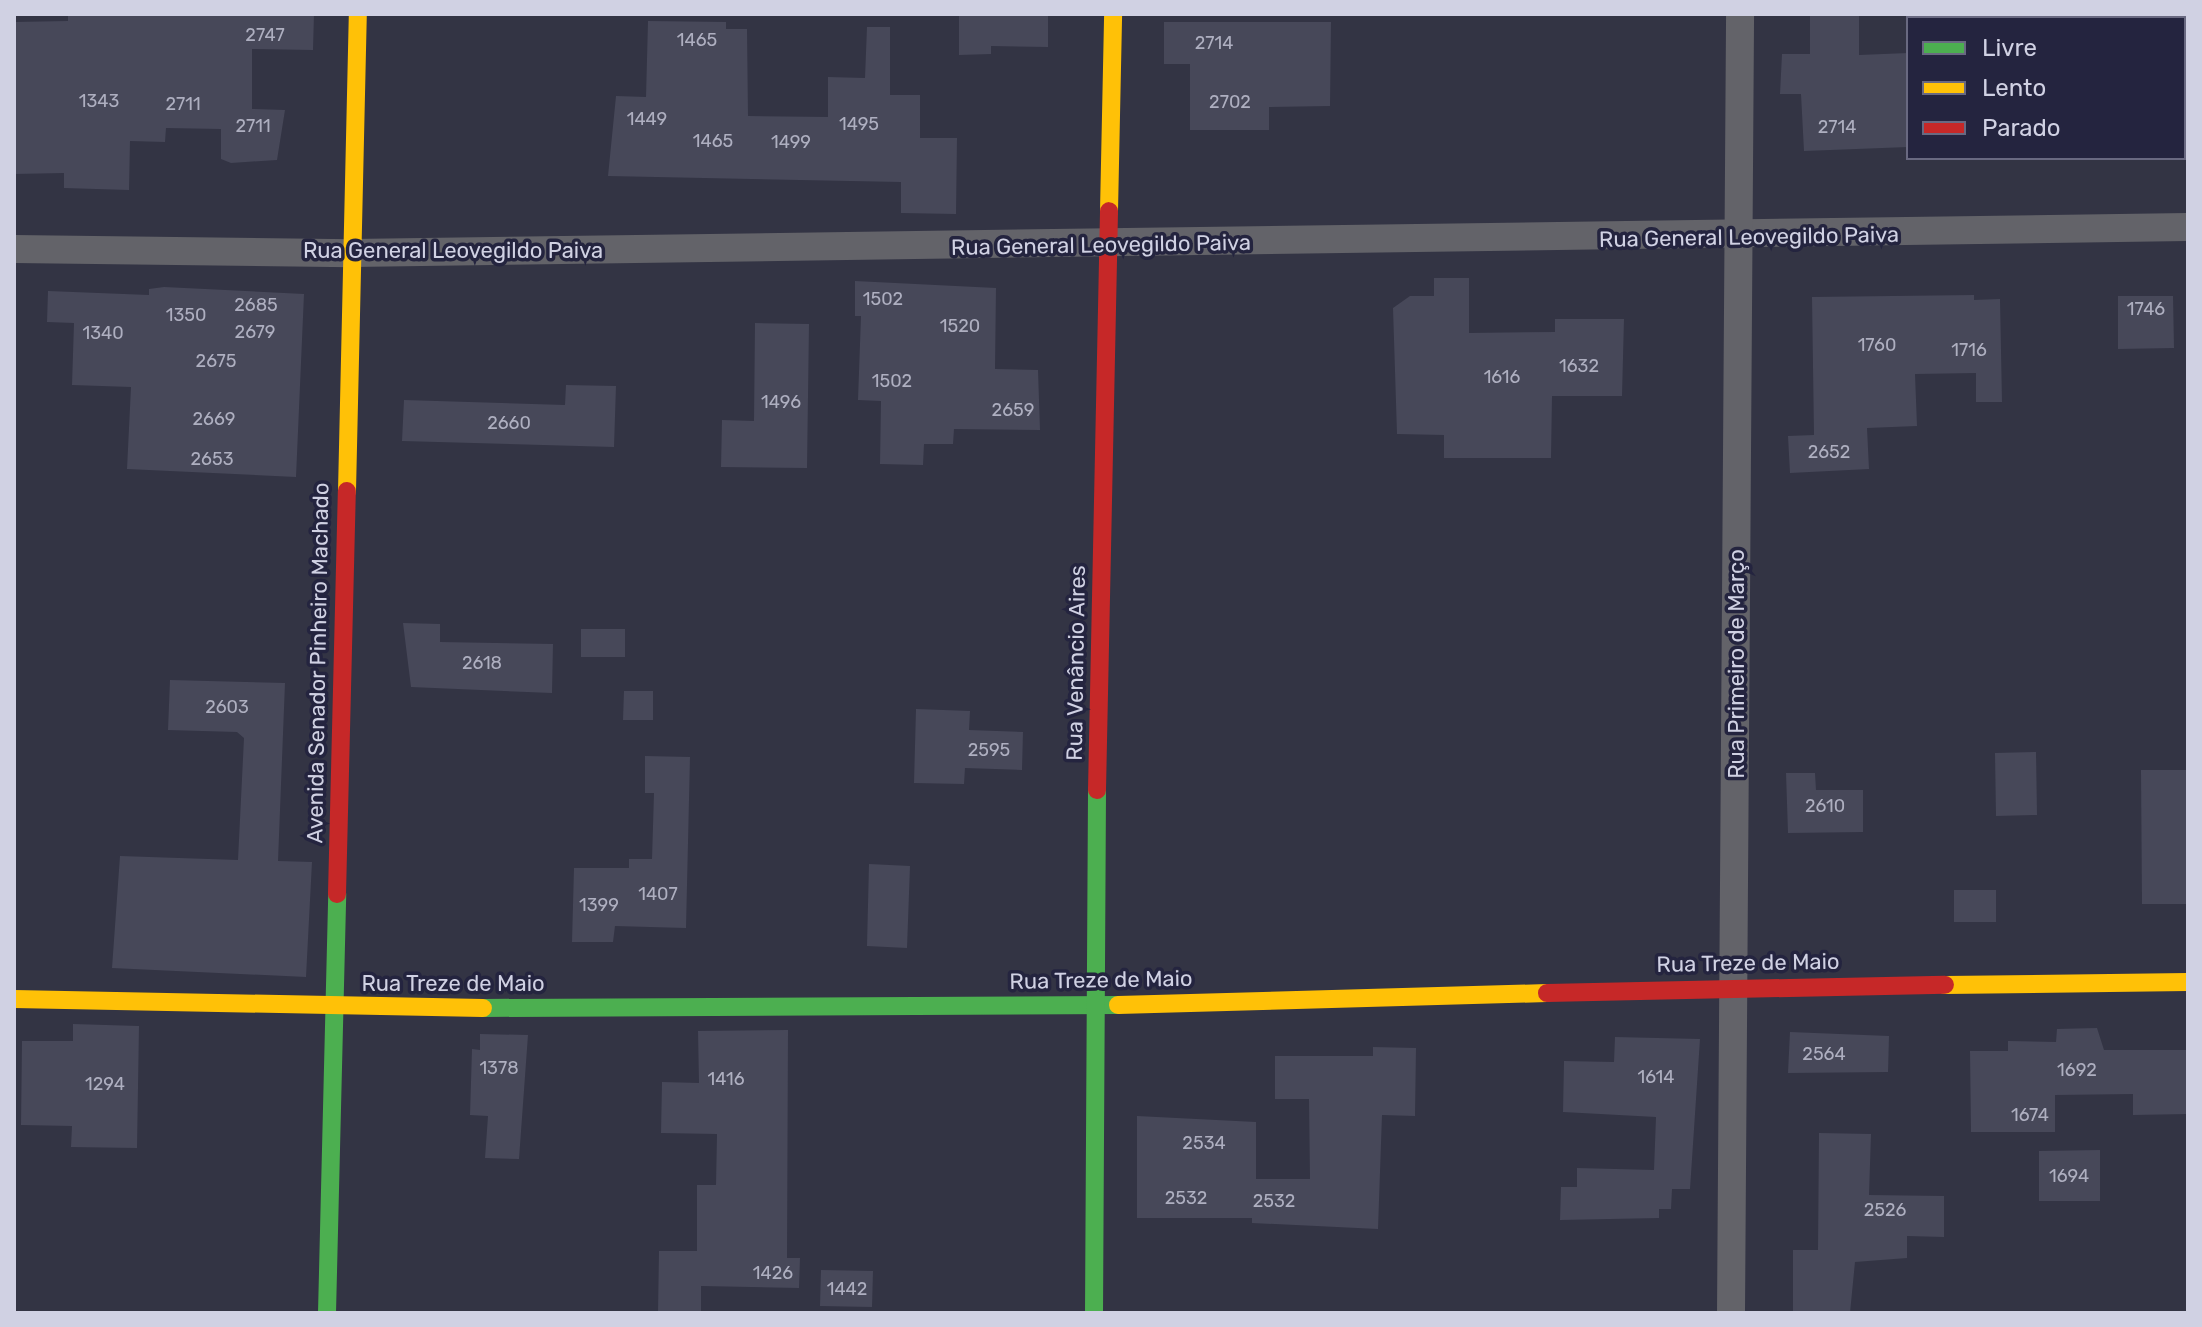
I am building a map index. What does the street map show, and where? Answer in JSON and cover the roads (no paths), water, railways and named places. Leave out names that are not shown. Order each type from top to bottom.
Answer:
[{"type":"main road","name":"Avenida Senador Pinheiro Machado","points":[[327,1313],[358,14]]},
{"type":"main road","name":"Rua Venâncio Aires","points":[[1094,1313],[1093,1006],[1113,14]]},
{"type":"main road","name":"Rua Treze de Maio","points":[[14,999],[333,1009],[1093,1006],[1734,987],[2188,982]]},
{"type":"street","name":"Rua Primeiro de Março","points":[[1731,1313],[1740,14]]},
{"type":"street","name":"Rua General Leovegildo Paiva","points":[[14,249],[352,253],[1740,238],[2188,227]]}]
